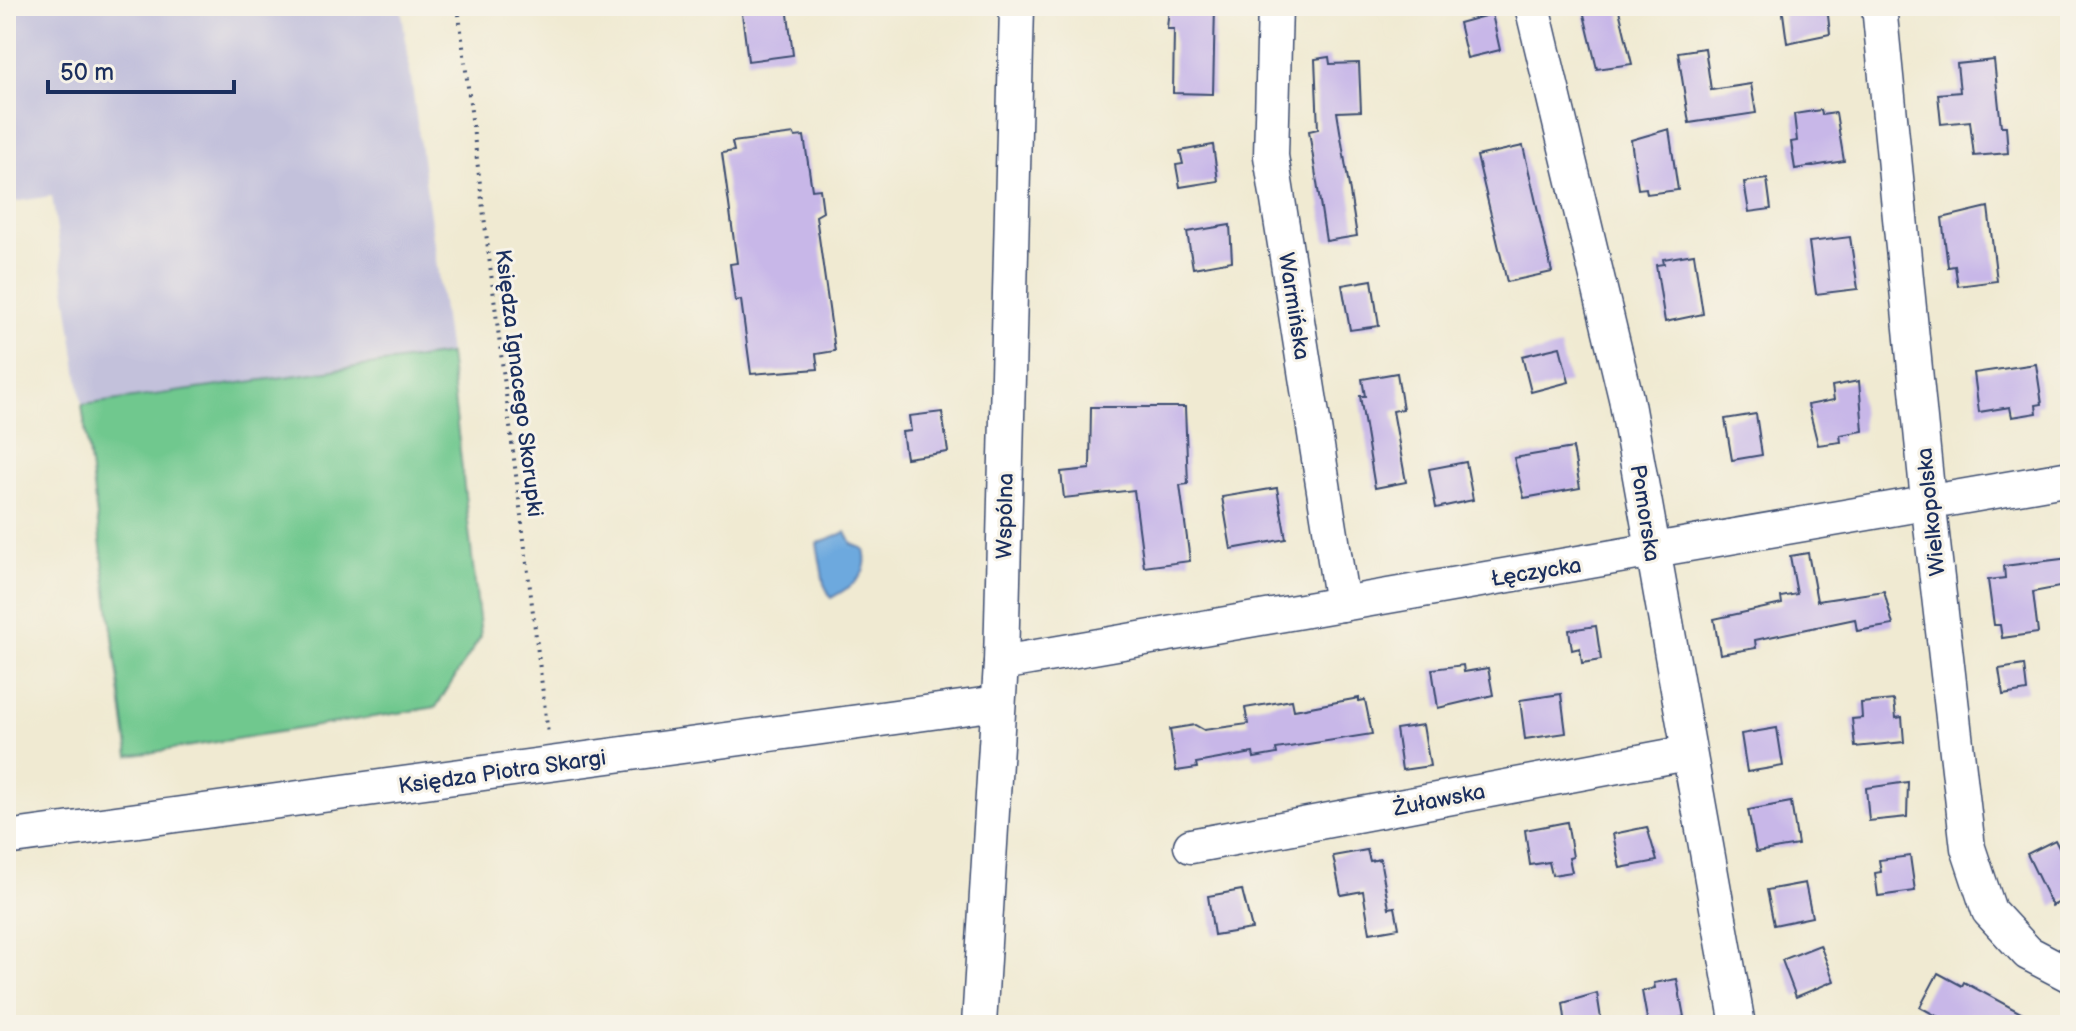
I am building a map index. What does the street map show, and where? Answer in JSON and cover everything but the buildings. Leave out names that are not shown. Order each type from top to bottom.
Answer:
[{"type":"street","name":"Wspólna","points":[[979,1025],[1001,663],[1017,6]]},
{"type":"street","name":"Warmińska","points":[[1275,6],[1271,156],[1342,604]]},
{"type":"street","name":"Pomorska","points":[[1532,6],[1626,398],[1738,1025]]},
{"type":"street","name":"Wielkopolska","points":[[1879,6],[1928,500],[1968,848],[1989,911],[2028,953],[2070,975]]},
{"type":"street","name":"Łęczycka","points":[[1001,663],[1653,552],[1928,500],[2070,478]]},
{"type":"street","name":"Księdza Piotra Skargi","points":[[6,838],[998,703]]},
{"type":"street","name":"Żuławska","points":[[1191,846],[1687,753]]},
{"type":"path","name":"Księdza Ignacego Skorupki","points":[[458,6],[551,764]]},
{"type":"shaded area","points":[[6,6],[401,6],[449,354],[82,405],[52,196],[6,203]]},
{"type":"green space","points":[[449,354],[481,636],[436,707],[129,756],[82,405]]},
{"type":"water","points":[[846,532],[852,544],[864,549],[865,566],[853,584],[831,598],[824,584],[817,543]]}]
